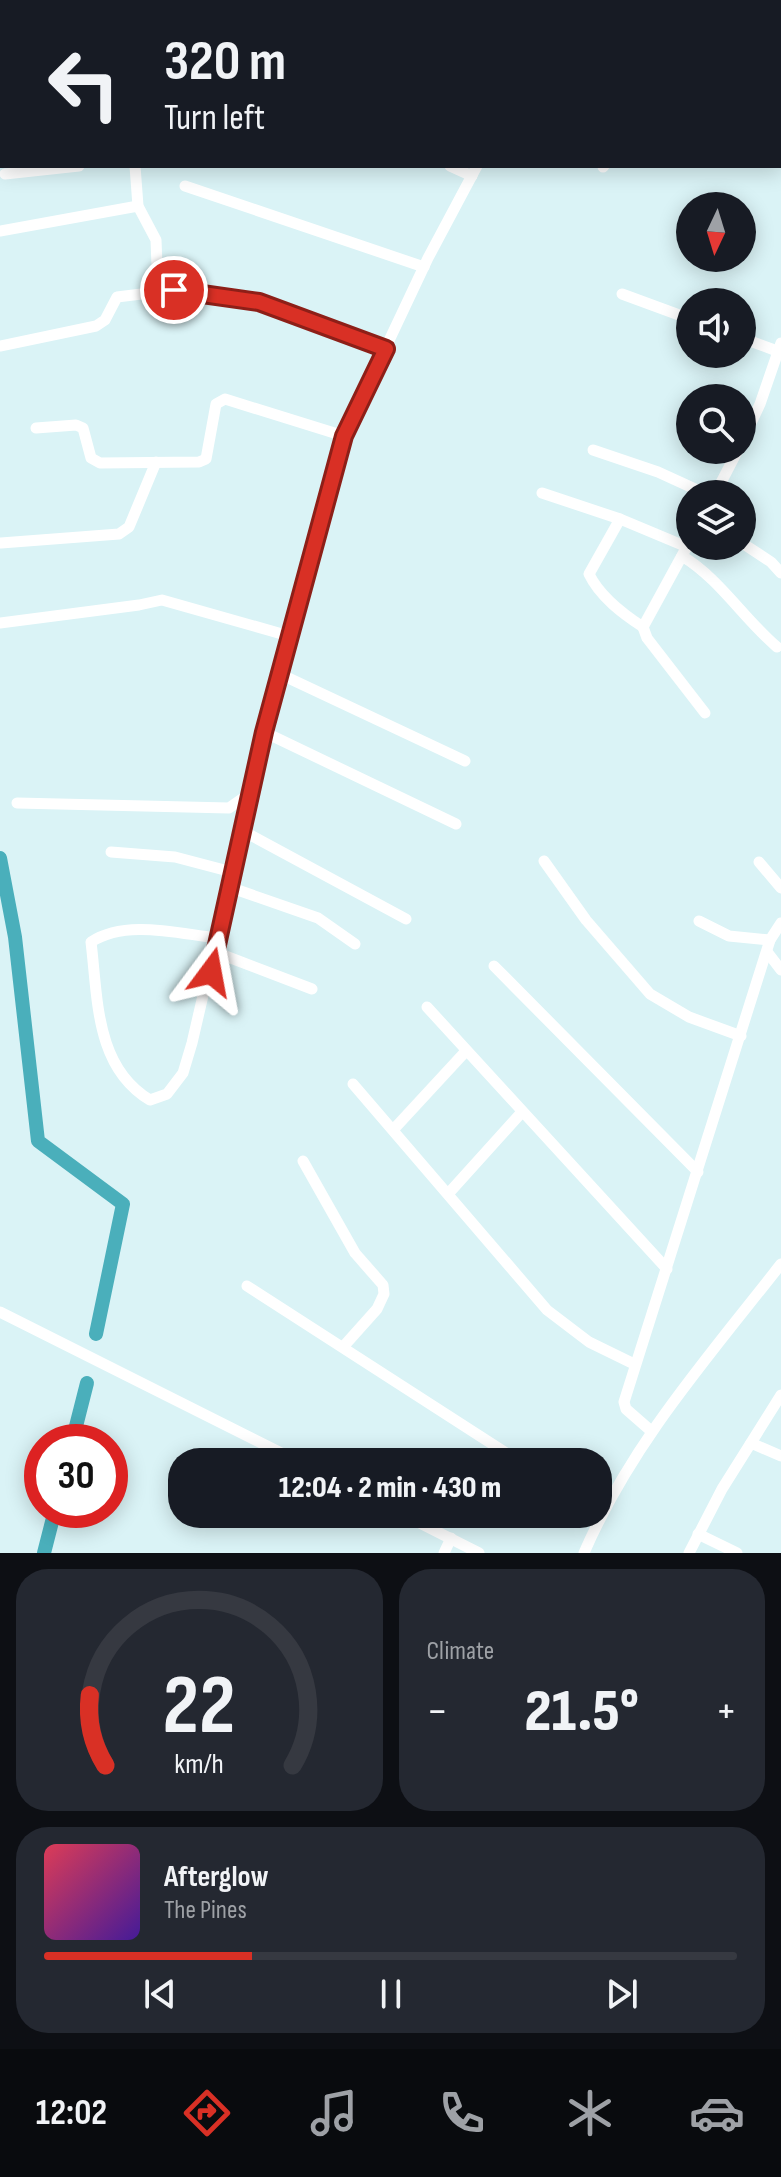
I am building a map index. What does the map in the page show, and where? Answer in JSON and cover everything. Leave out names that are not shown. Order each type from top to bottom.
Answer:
[{"type":"street","points":[[5,174],[60,168]]},
{"type":"street","points":[[135,168],[138,206],[156,240],[158,292]]},
{"type":"street","points":[[218,938],[140,930],[106,933],[91,942],[102,1036],[118,1072],[132,1089],[150,1100],[167,1094],[183,1073],[215,952],[264,732],[282,675],[289,636],[344,436],[424,267],[475,171]]},
{"type":"street","points":[[185,186],[424,267]]},
{"type":"street","points":[[0,231],[138,206]]},
{"type":"street","points":[[0,346],[96,326],[105,320],[117,297],[174,290],[259,302],[386,349]]},
{"type":"street","points":[[622,294],[676,314]]},
{"type":"street","points":[[756,341],[779,347],[756,412]]},
{"type":"street","points":[[36,428],[76,425],[83,428],[91,458],[100,463],[199,462],[206,459],[216,404],[225,399],[344,436]]},
{"type":"street","points":[[593,450],[676,480]]},
{"type":"street","points":[[1,543],[119,534],[129,527],[156,462]]},
{"type":"street","points":[[542,493],[620,519],[676,544]]},
{"type":"street","points":[[620,519],[589,574],[623,614],[643,627],[647,638],[705,713]]},
{"type":"street","points":[[756,552],[781,573]]},
{"type":"street","points":[[643,627],[679,560]]},
{"type":"street","points":[[696,560],[777,647]]},
{"type":"street","points":[[0,623],[162,600],[289,636]]},
{"type":"street","points":[[282,675],[465,761]]},
{"type":"street","points":[[264,732],[456,824]]},
{"type":"street","points":[[17,803],[229,808],[249,794]]},
{"type":"street","points":[[241,830],[406,919]]},
{"type":"street","points":[[111,852],[175,857],[232,872]]},
{"type":"street","points":[[544,861],[586,920],[650,994],[689,1017],[741,1036]]},
{"type":"street","points":[[759,862],[781,888]]},
{"type":"street","points":[[229,887],[318,918],[355,944]]},
{"type":"street","points":[[699,921],[729,936],[770,940]]},
{"type":"street","points":[[650,1430],[626,1409],[624,1402],[770,940],[781,923]]},
{"type":"street","points":[[215,952],[312,989]]},
{"type":"street","points":[[768,953],[781,970]]},
{"type":"street","points":[[494,966],[698,1172]]},
{"type":"street","points":[[427,1007],[667,1269]]},
{"type":"street","points":[[393,1130],[466,1051]]},
{"type":"street","points":[[353,1084],[547,1310],[589,1342],[634,1364]]},
{"type":"street","points":[[448,1194],[522,1112]]},
{"type":"street","points":[[303,1161],[355,1253],[383,1285],[384,1294],[377,1309],[343,1347]]},
{"type":"street","points":[[612,1493],[650,1430],[781,1264]]},
{"type":"street","points":[[247,1286],[498,1448]]},
{"type":"street","points":[[0,1312],[271,1448]]},
{"type":"street","points":[[689,1553],[781,1395]]},
{"type":"street","points":[[751,1443],[781,1456]]},
{"type":"street","points":[[431,1528],[479,1553]]},
{"type":"street","points":[[584,1553],[594,1528]]},
{"type":"street","points":[[698,1534],[737,1553]]},
{"type":"street","points":[[444,1553],[451,1538]]},
{"type":"waterway","points":[[0,858],[15,937],[38,1141],[123,1204],[96,1334]]},
{"type":"waterway","points":[[77,1424],[87,1383]]},
{"type":"waterway","points":[[44,1553],[50,1528]]},
{"type":"route","points":[[174,290],[259,302],[386,349],[344,436],[289,636],[282,675],[264,732],[211,972]]}]
